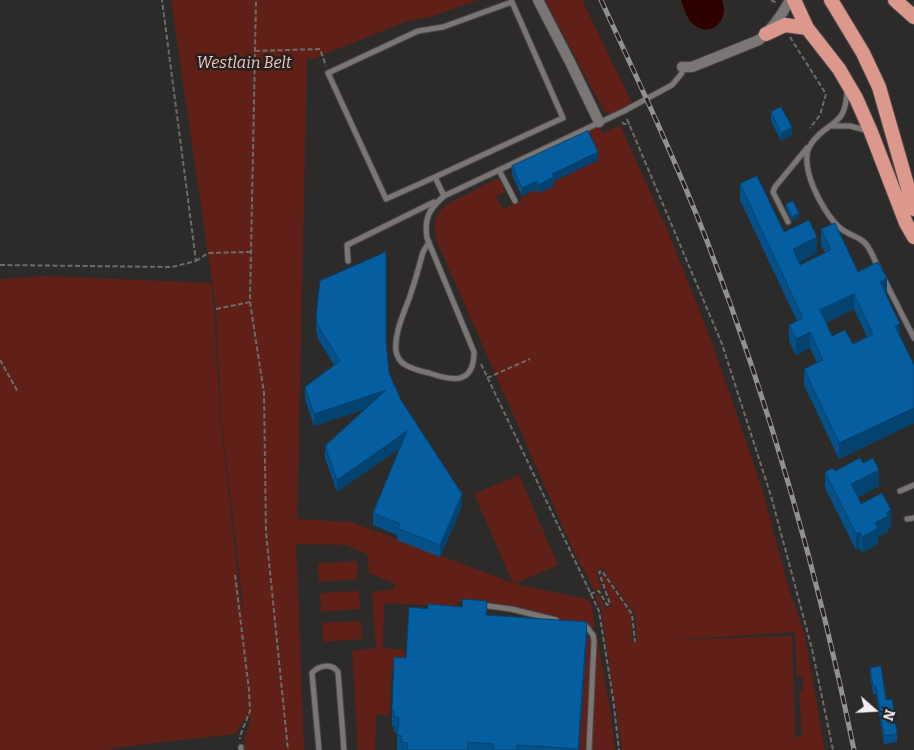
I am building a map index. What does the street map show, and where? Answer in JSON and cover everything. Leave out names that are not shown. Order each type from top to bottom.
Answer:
[{"type":"highway","points":[[831,0],[863,53],[880,87],[914,208]]},
{"type":"highway","points":[[895,0],[914,16]]},
{"type":"highway","points":[[790,3],[847,82],[872,132],[906,223],[914,237]]},
{"type":"highway","points":[[766,34],[785,25],[807,28]]},
{"type":"street","points":[[538,0],[599,122]]},
{"type":"street","points":[[682,67],[692,67],[759,40],[766,34],[790,3]]},
{"type":"lane","points":[[512,2],[563,118],[435,177],[386,199],[328,73],[418,31],[443,27],[512,2]]},
{"type":"lane","points":[[348,261],[347,245],[624,111],[672,84],[682,73],[682,67]]},
{"type":"lane","points":[[788,222],[773,192],[775,186],[820,134],[832,126],[845,109],[847,82]]},
{"type":"lane","points":[[832,126],[850,126],[872,132]]},
{"type":"lane","points":[[811,144],[806,156],[808,170],[824,207],[838,226],[865,243],[880,271]]},
{"type":"lane","points":[[499,170],[514,201]]},
{"type":"lane","points":[[435,177],[442,198]]},
{"type":"lane","points":[[429,242],[423,252],[399,329],[396,346],[398,357],[404,365],[443,378],[456,380],[465,376],[473,365],[474,354],[429,242],[426,230],[428,213],[442,198]]},
{"type":"lane","points":[[884,279],[914,338]]},
{"type":"lane","points":[[900,491],[914,485]]},
{"type":"lane","points":[[907,520],[914,518]]},
{"type":"lane","points":[[477,605],[511,608],[559,621]]},
{"type":"lane","points":[[573,623],[585,625],[593,635],[594,641],[589,750]]},
{"type":"lane","points":[[319,750],[312,673],[316,669],[329,666],[334,667],[338,672],[344,750]]},
{"type":"path","points":[[162,0],[196,262]]},
{"type":"path","points":[[256,0],[250,302],[264,393],[266,532],[288,750]]},
{"type":"path","points":[[771,0],[790,3]]},
{"type":"path","points":[[785,25],[789,35],[826,94],[820,115],[810,128]]},
{"type":"path","points":[[255,51],[320,49],[328,73]]},
{"type":"path","points":[[630,124],[722,344],[781,531],[812,649],[832,750]]},
{"type":"path","points":[[0,265],[172,268],[196,262],[208,254],[251,252]]},
{"type":"path","points":[[216,309],[250,302]]},
{"type":"path","points":[[472,346],[599,611],[619,750]]},
{"type":"path","points":[[487,378],[530,359]]},
{"type":"path","points":[[0,360],[18,392]]},
{"type":"path","points":[[590,594],[599,591],[607,605],[610,604],[599,572],[602,571],[632,614],[635,642]]},
{"type":"path","points":[[235,575],[250,711],[240,736],[241,748]]},
{"type":"green space","name":"Westlain Belt","points":[[171,0],[478,0],[430,17],[408,21],[315,58],[307,59],[297,519],[351,522],[513,583],[474,494],[519,475],[558,565],[514,584],[588,599],[592,606],[595,628],[456,601],[457,607],[384,603],[383,648],[405,650],[404,669],[392,669],[389,715],[376,715],[375,750],[358,750],[352,651],[376,648],[372,592],[395,589],[395,584],[369,573],[368,555],[346,545],[296,544],[304,750],[245,750],[244,740],[251,718],[246,717],[235,734],[111,748],[111,750],[0,750],[0,279],[46,276],[211,283],[220,414],[240,595],[245,621],[221,416],[216,309]]},
{"type":"green space","points":[[545,0],[582,0],[632,103],[611,114],[605,113]]},
{"type":"green space","points":[[620,125],[669,234],[712,343],[761,485],[790,593],[804,632],[825,750],[622,750],[601,609],[595,596],[598,594],[606,608],[612,606],[601,574],[603,573],[631,614],[632,642],[637,641],[635,614],[602,568],[596,571],[602,588],[595,591],[574,552],[437,242],[435,223],[437,217],[440,211],[451,202],[499,178],[505,192],[496,197],[503,209],[521,201],[522,196],[597,161],[585,132],[599,126],[603,134]],"holes":[[[795,632],[797,676],[803,677],[803,690],[799,692],[802,735],[795,738],[792,636],[673,640]]]},
{"type":"green space","points":[[357,561],[358,579],[319,582],[318,563]]},
{"type":"green space","points":[[359,591],[360,609],[321,612],[320,593]]},
{"type":"green space","points":[[361,621],[362,639],[323,642],[322,623]]},
{"type":"green space","points":[[597,637],[611,715],[615,750],[579,750],[587,638]]},
{"type":"shaded area","points":[[681,0],[722,0],[724,14],[718,25],[707,30],[701,29],[689,20]]},
{"type":"building","points":[[781,107],[792,127],[781,133],[771,112]]},
{"type":"building","points":[[588,131],[598,152],[552,174],[554,177],[538,185],[537,181],[522,188],[512,166]]},
{"type":"building","points":[[757,176],[784,232],[809,220],[817,237],[793,249],[800,265],[831,250],[821,229],[835,223],[858,272],[878,262],[887,278],[880,282],[900,324],[895,326],[914,365],[914,408],[839,443],[804,369],[823,360],[810,332],[796,339],[789,325],[803,318],[740,184]],"holes":[[[854,294],[873,334],[853,344],[845,330],[832,336],[820,310]]]},
{"type":"building","points":[[793,201],[799,213],[792,217],[786,204]]},
{"type":"building","points":[[386,252],[386,341],[389,373],[401,400],[462,494],[440,545],[397,528],[400,524],[373,513],[407,431],[337,480],[325,446],[386,390],[314,414],[305,387],[340,361],[318,326],[316,317],[320,281]]},
{"type":"building","points":[[860,458],[863,463],[873,458],[879,470],[851,484],[861,504],[882,493],[891,510],[886,513],[888,516],[875,523],[878,528],[862,537],[860,532],[856,534],[825,472],[833,468],[835,471]]},
{"type":"building","points":[[463,599],[487,601],[486,615],[587,622],[578,749],[517,745],[517,750],[493,750],[494,744],[468,742],[468,750],[407,750],[408,743],[401,742],[402,736],[397,735],[399,718],[394,716],[394,711],[392,710],[394,657],[406,658],[409,607],[428,609],[428,604],[462,607]]},
{"type":"building","points":[[881,666],[886,700],[892,699],[897,734],[884,736],[876,686],[873,686],[870,668]]},
{"type":"railway","points":[[601,0],[695,210],[752,366],[809,556],[854,750]]}]
